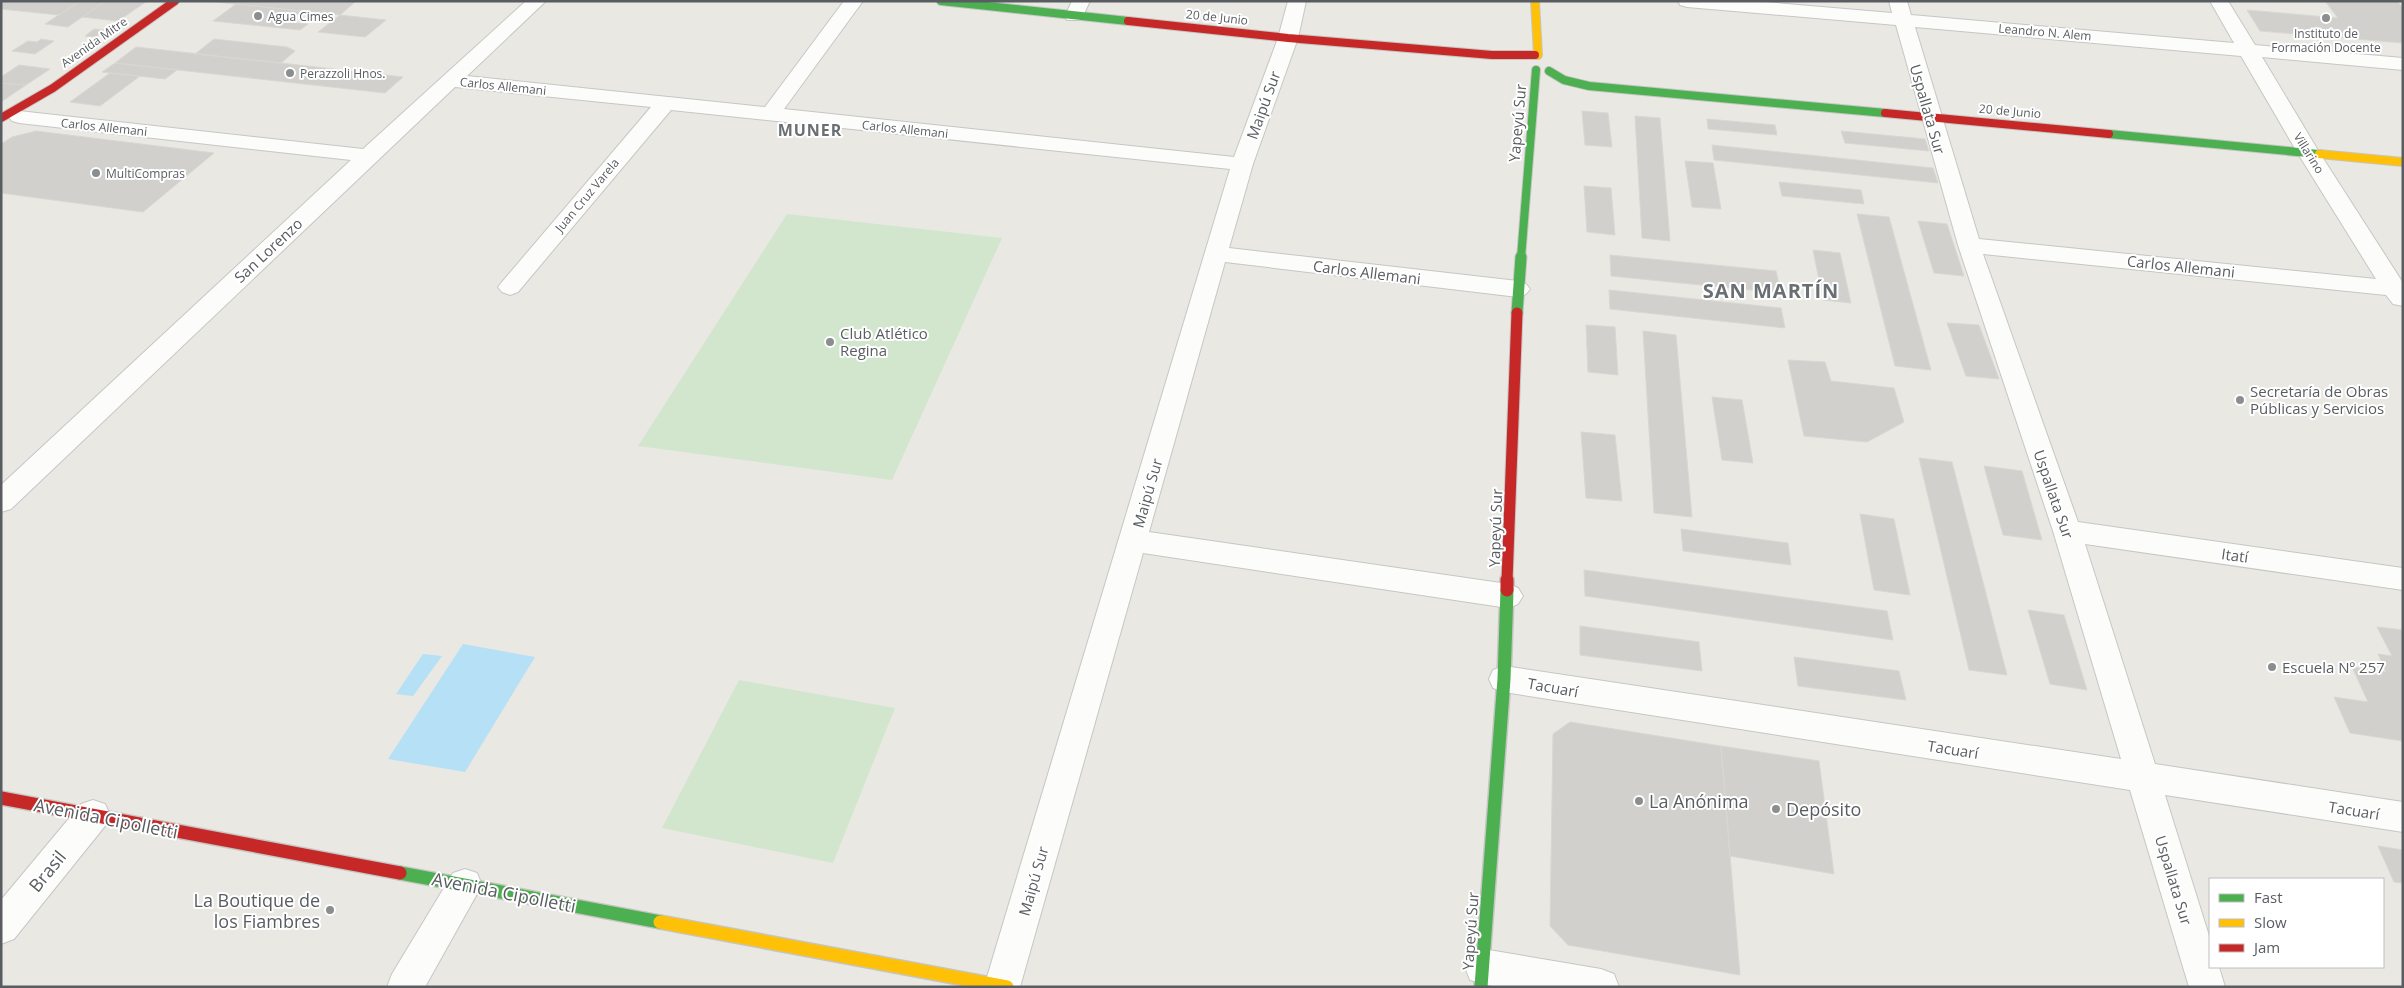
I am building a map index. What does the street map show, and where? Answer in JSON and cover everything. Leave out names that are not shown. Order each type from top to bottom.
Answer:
[{"type":"street","name":"Avenida Mitre","points":[[1,130],[10,118],[175,1]]},
{"type":"street","name":"San Lorenzo","points":[[1,502],[449,80],[537,1]]},
{"type":"street","points":[[770,116],[854,1]]},
{"type":"street","name":"20 de Junio","points":[[941,1],[1077,8],[1288,38],[1492,55],[1541,55]]},
{"type":"street","name":"Maipú Sur","points":[[1004,986],[1242,164],[1288,38],[1297,1]]},
{"type":"street","name":"Yapeyú Sur","points":[[1482,977],[1504,678],[1518,289],[1533,68],[1528,59],[1541,55],[1535,1]]},
{"type":"street","name":"Leandro N. Alem","points":[[1688,1],[2403,64]]},
{"type":"street","name":"Uspallata Sur","points":[[1898,1],[1930,117],[1969,245],[2067,531],[2207,987]]},
{"type":"street","name":"Villarino","points":[[2219,1],[2308,152],[2398,295]]},
{"type":"street","name":"20 de Junio","points":[[1492,55],[1533,68]]},
{"type":"street","name":"20 de Junio","points":[[1556,67],[1559,78],[1580,85],[1615,86],[2403,162]]},
{"type":"street","name":"Yapeyú Sur","points":[[1533,68],[1556,67]]},
{"type":"street","name":"Carlos Allemani","points":[[449,80],[770,116],[1242,164]]},
{"type":"street","name":"Avenida Mitre","points":[[10,118],[53,88]]},
{"type":"street","name":"Juan Cruz Varela","points":[[510,287],[665,104]]},
{"type":"street","name":"Carlos Allemani","points":[[10,118],[368,156]]},
{"type":"street","name":"Carlos Allemani","points":[[1969,245],[2398,295]]},
{"type":"street","name":"Carlos Allemani","points":[[1216,254],[1518,289]]},
{"type":"street","name":"Itatí","points":[[2067,531],[2403,579]]},
{"type":"street","points":[[1133,541],[1508,596]]},
{"type":"street","name":"Tacuarí","points":[[1504,678],[2403,817]]},
{"type":"street","name":"Avenida Cipolletti","points":[[1,798],[1004,986]]},
{"type":"street","name":"Brasil","points":[[1,927],[93,815]]},
{"type":"street","points":[[405,987],[465,885]]},
{"type":"street","points":[[1482,977],[1601,987]]},
{"type":"green space","name":"Club Atlético Regina","points":[[787,214],[1002,238],[892,480],[638,446]]},
{"type":"green space","points":[[739,680],[895,708],[833,863],[662,828]]},
{"type":"water","points":[[463,644],[535,657],[465,772],[388,759]]},
{"type":"water","points":[[423,654],[442,656],[413,696],[396,694]]},
{"type":"building","points":[[1,1],[80,1],[59,15],[1,9]]},
{"type":"building","points":[[80,1],[105,1],[68,27],[45,24]]},
{"type":"building","points":[[105,1],[147,1],[118,21],[82,17]]},
{"type":"building","points":[[206,1],[356,1],[340,15]]},
{"type":"building","name":"Instituto de Formación Docente","points":[[2325,1],[2397,1],[2403,8],[2403,43],[2260,31],[2247,10],[2338,18]]},
{"type":"building","name":"Agua Cimes","points":[[236,4],[302,11],[288,22],[308,24],[300,30],[213,21]]},
{"type":"building","points":[[340,15],[386,20],[365,37],[318,32]]},
{"type":"building","points":[[94,29],[105,30],[96,37],[85,36]]},
{"type":"building","points":[[41,39],[54,41],[35,54],[12,51],[28,41],[37,42]]},
{"type":"building","points":[[214,39],[287,47],[295,51],[281,63],[195,54]]},
{"type":"building","name":"Perazzoli Hnos.","points":[[136,47],[403,77],[385,93],[115,63]]},
{"type":"building","points":[[115,63],[177,70],[165,79],[102,72]]},
{"type":"building","points":[[19,65],[50,69],[26,85],[1,83],[1,77]]},
{"type":"building","points":[[110,73],[140,76],[100,106],[70,102]]},
{"type":"building","points":[[1,83],[26,85],[1,102]]},
{"type":"building","points":[[1582,111],[1608,113],[1612,147],[1585,145]]},
{"type":"building","points":[[1635,116],[1660,118],[1670,241],[1642,238]]},
{"type":"building","points":[[1707,119],[1775,125],[1777,135],[1708,129]]},
{"type":"building","name":"MultiCompras","points":[[36,131],[214,153],[143,212],[1,193],[1,144],[12,137]]},
{"type":"building","points":[[1841,131],[1925,139],[1929,151],[1845,143]]},
{"type":"building","points":[[1712,145],[1933,168],[1938,183],[1714,160]]},
{"type":"building","points":[[1685,161],[1713,163],[1721,209],[1692,207]]},
{"type":"building","points":[[1779,182],[1861,190],[1864,204],[1782,196]]},
{"type":"building","points":[[1584,186],[1611,188],[1615,235],[1587,232]]},
{"type":"building","points":[[1857,214],[1889,217],[1931,370],[1895,366]]},
{"type":"building","points":[[1918,221],[1947,224],[1964,276],[1934,273]]},
{"type":"building","points":[[1813,250],[1840,253],[1851,303],[1823,300]]},
{"type":"building","points":[[1610,255],[1776,271],[1781,293],[1611,276]]},
{"type":"building","points":[[1609,290],[1781,308],[1785,328],[1610,309]]},
{"type":"building","points":[[1947,323],[1979,325],[1999,379],[1966,376]]},
{"type":"building","points":[[1586,325],[1615,327],[1618,375],[1588,372]]},
{"type":"building","points":[[1643,331],[1676,335],[1692,517],[1654,513]]},
{"type":"building","points":[[1788,360],[1825,362],[1831,381],[1894,388],[1904,422],[1867,442],[1804,436]]},
{"type":"building","points":[[1712,397],[1742,400],[1753,463],[1722,460]]},
{"type":"building","points":[[1581,432],[1615,435],[1622,501],[1586,498]]},
{"type":"building","points":[[1919,458],[1952,462],[2007,675],[1969,670]]},
{"type":"building","points":[[1984,466],[2022,471],[2042,540],[2003,535]]},
{"type":"building","points":[[1860,514],[1894,519],[1910,595],[1874,590]]},
{"type":"building","points":[[1681,529],[1788,543],[1791,565],[1683,551]]},
{"type":"building","points":[[1584,570],[1887,611],[1893,640],[1585,596]]},
{"type":"building","points":[[2028,610],[2064,615],[2087,690],[2050,684]]},
{"type":"building","points":[[1580,626],[1699,642],[1702,671],[1580,655]]},
{"type":"building","name":"Escuela Nº 257","points":[[2377,627],[2403,630],[2403,741],[2350,733],[2334,697],[2368,702],[2352,667],[2386,672],[2378,654],[2392,656]]},
{"type":"building","points":[[1794,657],[1899,671],[1906,700],[1798,686]]},
{"type":"building","name":"La Anónima","points":[[1570,722],[1721,746],[1740,975],[1568,945],[1550,926],[1553,734]]},
{"type":"building","name":"Depósito","points":[[1721,746],[1819,761],[1834,874],[1730,856]]},
{"type":"building","points":[[2378,846],[2403,850],[2403,883],[2394,882]]},
{"type":"traffic: fast","points":[[941,1],[1128,21]]},
{"type":"traffic: fast","points":[[1517,313],[1536,70]]},
{"type":"traffic: fast","points":[[1549,71],[1564,80],[1589,86],[1885,113]]},
{"type":"traffic: fast","points":[[2109,134],[2319,154]]},
{"type":"traffic: fast","points":[[1481,987],[1504,679],[1507,590]]},
{"type":"traffic: fast","points":[[400,873],[660,922]]},
{"type":"traffic: slow","points":[[1535,1],[1538,55]]},
{"type":"traffic: slow","points":[[2319,154],[2403,162]]},
{"type":"traffic: slow","points":[[660,922],[1007,987]]},
{"type":"traffic: jam","points":[[1,118],[53,88],[175,1]]},
{"type":"traffic: jam","points":[[1128,21],[1288,38],[1492,55],[1535,55]]},
{"type":"traffic: jam","points":[[1885,113],[2109,134]]},
{"type":"traffic: jam","points":[[1507,590],[1517,313]]},
{"type":"traffic: jam","points":[[1,798],[400,873]]},
{"type":"place","name":"Agua Cimes","points":[[258,16]]},
{"type":"place","name":"Instituto de Formación Docente","points":[[2326,18]]},
{"type":"place","name":"Perazzoli Hnos.","points":[[290,73]]},
{"type":"place","name":"MultiCompras","points":[[96,173]]},
{"type":"place","name":"Club Atlético Regina","points":[[830,342]]},
{"type":"place","name":"Secretaría de Obras Públicas y Servicios","points":[[2240,400]]},
{"type":"place","name":"Escuela Nº 257","points":[[2272,667]]},
{"type":"place","name":"La Anónima","points":[[1639,801]]},
{"type":"place","name":"Depósito","points":[[1776,809]]},
{"type":"place","name":"La Boutique de los Fiambres","points":[[330,910]]},
{"type":"district","name":"MUNER","points":[[810,130]]},
{"type":"district","name":"SAN MARTÍN","points":[[1771,290]]}]
